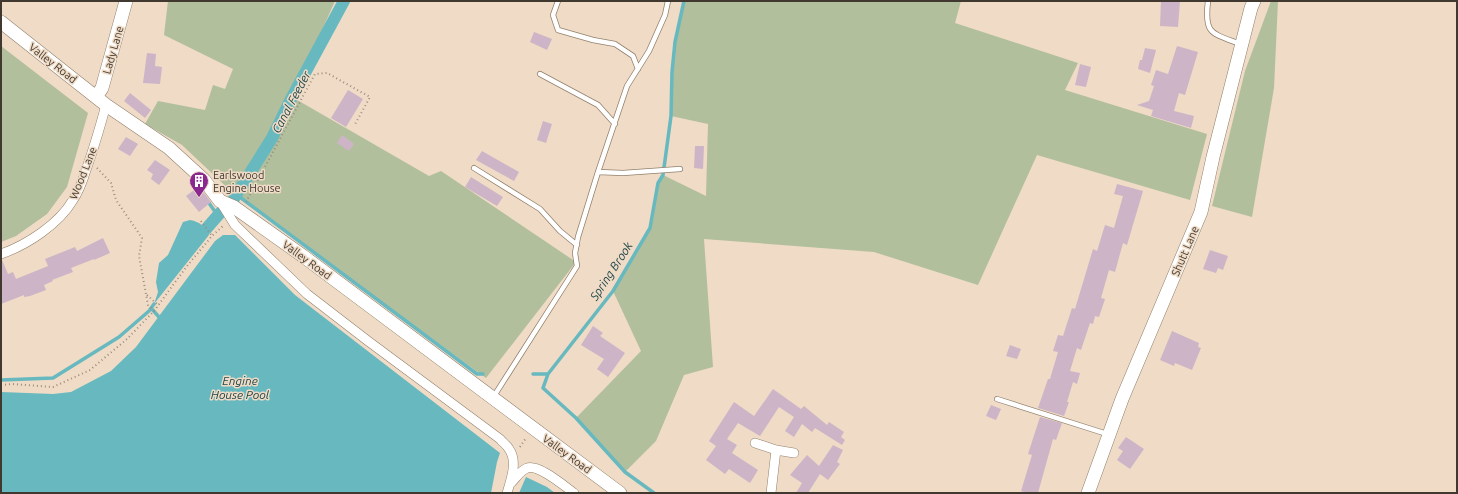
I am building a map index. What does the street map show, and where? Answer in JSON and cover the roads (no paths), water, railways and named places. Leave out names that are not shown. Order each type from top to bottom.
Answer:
[{"type":"street","name":"Lady Lane","points":[[96,97],[102,88],[126,1]]},
{"type":"street","name":"Shutt Lane","points":[[1088,493],[1122,400],[1201,212],[1241,44],[1254,1]]},
{"type":"street","name":"Valley Road","points":[[1,22],[106,105],[169,148],[204,180],[220,201],[234,207],[303,256],[620,493]]},
{"type":"street","name":"Wood Lane","points":[[1,254],[26,243],[52,224],[74,200],[89,161],[106,105]]},
{"type":"street","points":[[220,201],[234,225],[267,258],[307,294],[500,440],[509,449],[513,456],[513,470],[509,489]]},
{"type":"street","points":[[755,443],[794,454]]},
{"type":"street","points":[[771,493],[776,450]]},
{"type":"street","points":[[509,489],[521,471],[526,468],[534,468],[542,471],[574,493]]},
{"type":"lane","points":[[558,1],[553,15],[558,30],[593,40],[615,44],[633,56],[638,69]]},
{"type":"lane","points":[[493,398],[577,266],[575,253],[577,245],[598,172],[627,86],[649,51],[664,15],[668,1]]},
{"type":"lane","points":[[1208,1],[1207,22],[1210,30],[1216,35],[1241,44]]},
{"type":"lane","points":[[540,74],[598,105],[615,124]]},
{"type":"lane","points":[[474,168],[540,209],[560,231],[577,245]]},
{"type":"lane","points":[[598,172],[623,173],[680,169]]},
{"type":"lane","points":[[997,399],[1109,434]]},
{"type":"water","points":[[190,220],[202,225],[209,235],[154,304],[158,292],[156,282],[159,263],[168,255],[183,222]]},
{"type":"water","name":"Engine House Pool","points":[[223,235],[235,235],[295,295],[500,453],[491,493],[1,493],[1,392],[53,394],[71,392],[111,371],[136,347],[215,241]]},
{"type":"water","points":[[526,477],[547,487],[555,493],[519,493]]},
{"type":"waterway","name":"Canal Feeder","points":[[233,200],[272,138],[292,97],[344,1]]},
{"type":"waterway","name":"Spring Brook","points":[[654,493],[625,472],[576,418],[543,388],[548,374],[613,291],[650,228],[658,183],[663,175],[671,116],[672,72],[675,42],[684,1]]},
{"type":"waterway","points":[[237,195],[477,374],[483,374]]},
{"type":"waterway","points":[[209,203],[218,216]]},
{"type":"waterway","name":"Canal Feeder","points":[[206,229],[220,213]]},
{"type":"waterway","points":[[1,380],[53,378],[119,337],[149,311],[154,304]]},
{"type":"waterway","points":[[151,308],[159,317]]},
{"type":"waterway","points":[[533,374],[548,374]]},
{"type":"place","name":"Earlswood Engine House","points":[[199,198]]}]
